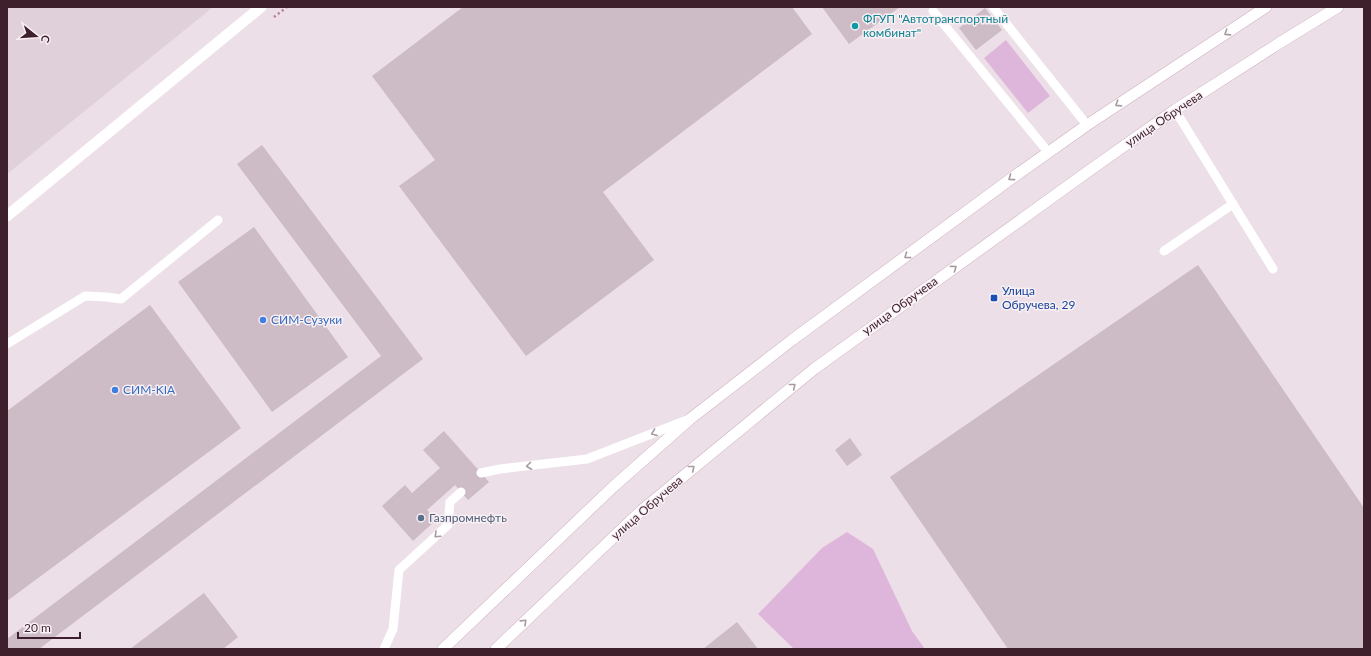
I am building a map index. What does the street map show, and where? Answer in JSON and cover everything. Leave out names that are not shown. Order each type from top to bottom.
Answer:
[{"type":"main road","points":[[7,216],[261,7]]},
{"type":"main road","name":"улица Обручева","points":[[496,649],[641,511],[814,369],[1175,110],[1338,7]]},
{"type":"main road","points":[[444,649],[614,486],[690,419],[798,336],[1048,152],[1260,8]]},
{"type":"lane","points":[[993,7],[1087,125]]},
{"type":"lane","points":[[933,11],[1048,152]]},
{"type":"lane","points":[[1175,110],[1273,269]]},
{"type":"lane","points":[[1164,251],[1233,204]]},
{"type":"lane","points":[[7,344],[85,296],[121,299],[218,220]]},
{"type":"lane","points":[[481,473],[500,469],[587,459],[690,419]]},
{"type":"lane","points":[[384,649],[393,629],[399,570],[448,525],[450,502],[461,492]]},
{"type":"shaded area","points":[[7,7],[213,7],[7,174]]},
{"type":"shaded area","points":[[1006,40],[1050,96],[1028,113],[984,58]]},
{"type":"shaded area","points":[[847,532],[873,549],[912,631],[925,649],[794,649],[758,614],[822,548]]},
{"type":"building","points":[[463,7],[792,7],[812,34],[603,192],[654,260],[526,356],[399,186],[435,160],[372,76]]},
{"type":"building","name":"ФГУП \"Автотранспортный комбинат\"","points":[[822,7],[900,7],[849,44]]},
{"type":"building","points":[[985,8],[1002,30],[976,50],[959,28]]},
{"type":"building","points":[[262,145],[423,359],[39,649],[7,649],[7,639],[381,356],[237,164]]},
{"type":"building","name":"СИМ-Сузуки","points":[[254,227],[348,357],[272,412],[178,282]]},
{"type":"building","points":[[1198,265],[1364,508],[1364,649],[1008,649],[890,477]]},
{"type":"building","points":[[150,305],[241,428],[7,601],[7,411]]},
{"type":"building","points":[[444,431],[489,482],[468,500],[455,485],[427,510],[436,520],[413,541],[382,506],[405,485],[412,493],[440,468],[423,450]]},
{"type":"building","points":[[850,438],[862,455],[847,466],[835,450]]},
{"type":"building","points":[[204,593],[238,637],[223,649],[130,649]]},
{"type":"building","points":[[737,622],[758,649],[703,649]]},
{"type":"place","name":"ФГУП \"Автотранспортный комбинат\"","points":[[855,26]]},
{"type":"place","name":"Улица Обручева, 29","points":[[994,298]]},
{"type":"place","name":"СИМ-Сузуки","points":[[263,320]]},
{"type":"place","name":"СИМ-KIA","points":[[115,390]]},
{"type":"place","name":"Газпромнефть","points":[[421,518]]}]
